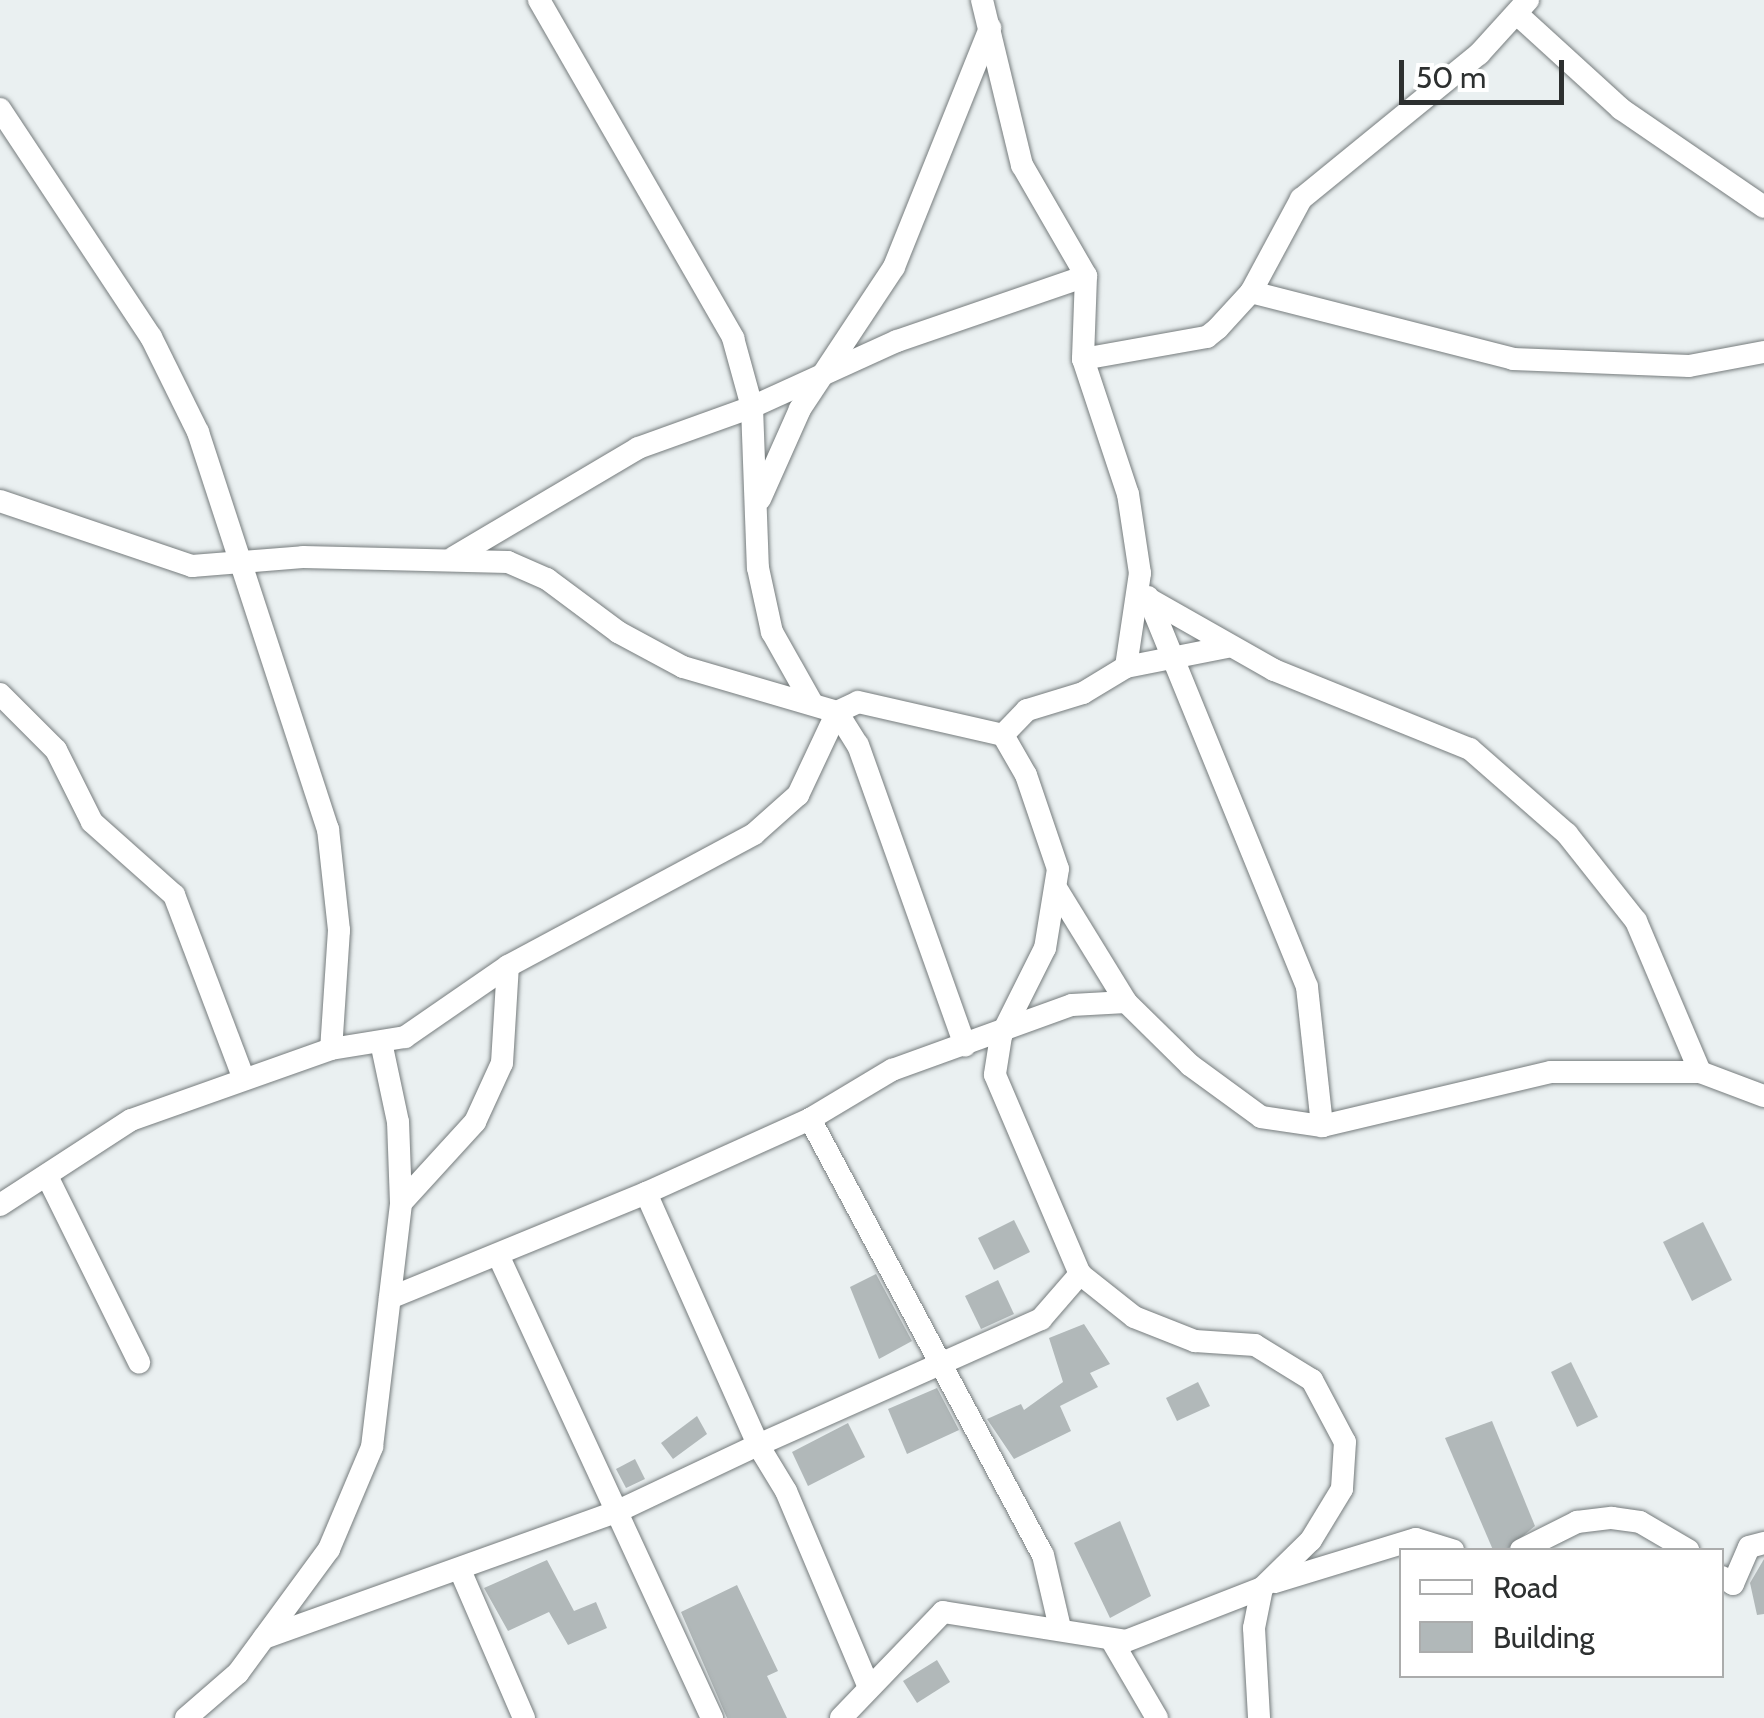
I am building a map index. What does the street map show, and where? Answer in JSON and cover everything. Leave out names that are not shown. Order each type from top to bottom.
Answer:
[{"type":"street","points":[[539,0],[726,323],[752,407],[758,568],[772,632],[812,704]]},
{"type":"street","points":[[982,0],[1022,165],[1086,276],[1084,359],[1128,494],[1148,599],[1307,987],[1322,1126]]},
{"type":"street","points":[[1084,359],[1207,337],[1251,292],[1301,199],[1523,7],[1621,108],[1764,207]]},
{"type":"street","points":[[756,506],[820,374],[894,266],[990,28]]},
{"type":"street","points":[[0,109],[150,337],[198,432],[244,562],[328,829],[339,930],[330,1049]]},
{"type":"street","points":[[454,556],[600,466],[752,407],[820,374],[1086,276]]},
{"type":"street","points":[[1251,292],[1514,359],[1690,366],[1764,352]]},
{"type":"street","points":[[0,501],[162,562],[454,556],[508,562],[547,578],[618,632],[683,667],[837,712],[858,745],[965,1046]]},
{"type":"street","points":[[1126,667],[1140,573]]},
{"type":"street","points":[[1148,599],[1228,647],[1470,749],[1568,834],[1636,921],[1700,1072]]},
{"type":"street","points":[[1002,735],[1027,710],[1083,694],[1126,667],[1228,647]]},
{"type":"street","points":[[0,694],[56,750],[92,822],[174,895],[243,1077]]},
{"type":"street","points":[[0,1205],[131,1120],[330,1049],[382,1042],[428,1025],[508,966],[782,815],[837,712],[858,702],[1002,735],[1026,775],[1058,869],[1045,948],[1001,1036],[995,1075],[1080,1274],[1134,1317],[1195,1340],[1255,1345],[1312,1380],[1345,1442],[1342,1489],[1268,1585],[1254,1628],[1259,1718]]},
{"type":"street","points":[[1056,888],[1126,1002],[1190,1066],[1261,1117],[1322,1126],[1551,1072],[1700,1072],[1764,1096]]},
{"type":"street","points":[[401,1203],[475,1122],[489,1092],[502,1062],[508,966]]},
{"type":"street","points":[[390,1298],[646,1193],[810,1118],[892,1070],[1001,1036],[1072,1004],[1126,1002]]},
{"type":"street","points":[[186,1718],[264,1638],[329,1549],[362,1481],[379,1422],[401,1203],[398,1122],[382,1042]]},
{"type":"street","points":[[810,1118],[1043,1555],[1060,1628]]},
{"type":"street","points":[[47,1176],[139,1362]]},
{"type":"street","points":[[646,1193],[758,1445],[786,1491],[868,1686]]},
{"type":"street","points":[[499,1256],[712,1718]]},
{"type":"street","points":[[264,1638],[616,1512],[940,1360],[1040,1319],[1080,1274]]},
{"type":"street","points":[[1525,1548],[1577,1522],[1612,1518],[1640,1522],[1685,1548]]},
{"type":"street","points":[[842,1718],[868,1686],[942,1612],[1060,1628],[1112,1641],[1146,1636],[1268,1585],[1416,1539],[1447,1548]]},
{"type":"street","points":[[1724,1579],[1734,1584],[1750,1546],[1764,1543]]},
{"type":"street","points":[[460,1570],[524,1718]]},
{"type":"street","points":[[1112,1641],[1157,1718]]},
{"type":"building","points":[[1014,1220],[1030,1252],[994,1270],[978,1238]]},
{"type":"building","points":[[1703,1222],[1732,1280],[1692,1301],[1663,1242]]},
{"type":"building","points":[[876,1274],[912,1341],[879,1359],[850,1287]]},
{"type":"building","points":[[998,1280],[1014,1314],[981,1329],[965,1296]]},
{"type":"building","points":[[1084,1324],[1110,1364],[1090,1373],[1098,1387],[1060,1406],[1071,1431],[1014,1459],[987,1419],[1021,1404],[1024,1410],[1063,1382],[1049,1338]]},
{"type":"building","points":[[1571,1362],[1598,1417],[1577,1427],[1551,1372]]},
{"type":"building","points":[[1198,1382],[1210,1406],[1177,1421],[1166,1398]]},
{"type":"building","points":[[937,1388],[959,1430],[907,1454],[888,1409]]},
{"type":"building","points":[[697,1416],[707,1434],[673,1459],[661,1443]]},
{"type":"building","points":[[1492,1421],[1535,1526],[1508,1548],[1492,1548],[1445,1438]]},
{"type":"building","points":[[848,1423],[865,1457],[808,1486],[792,1452]]},
{"type":"building","points":[[635,1459],[645,1479],[626,1488],[616,1469]]},
{"type":"building","points":[[1120,1521],[1151,1596],[1110,1618],[1074,1543]]},
{"type":"building","points":[[1764,1559],[1764,1614],[1757,1615],[1750,1583]]},
{"type":"building","points":[[547,1560],[574,1611],[596,1602],[607,1628],[568,1645],[549,1612],[508,1631],[484,1588]]},
{"type":"building","points":[[737,1585],[778,1671],[767,1676],[787,1718],[727,1718],[681,1612]]},
{"type":"building","points":[[937,1660],[950,1682],[917,1703],[903,1681]]}]
